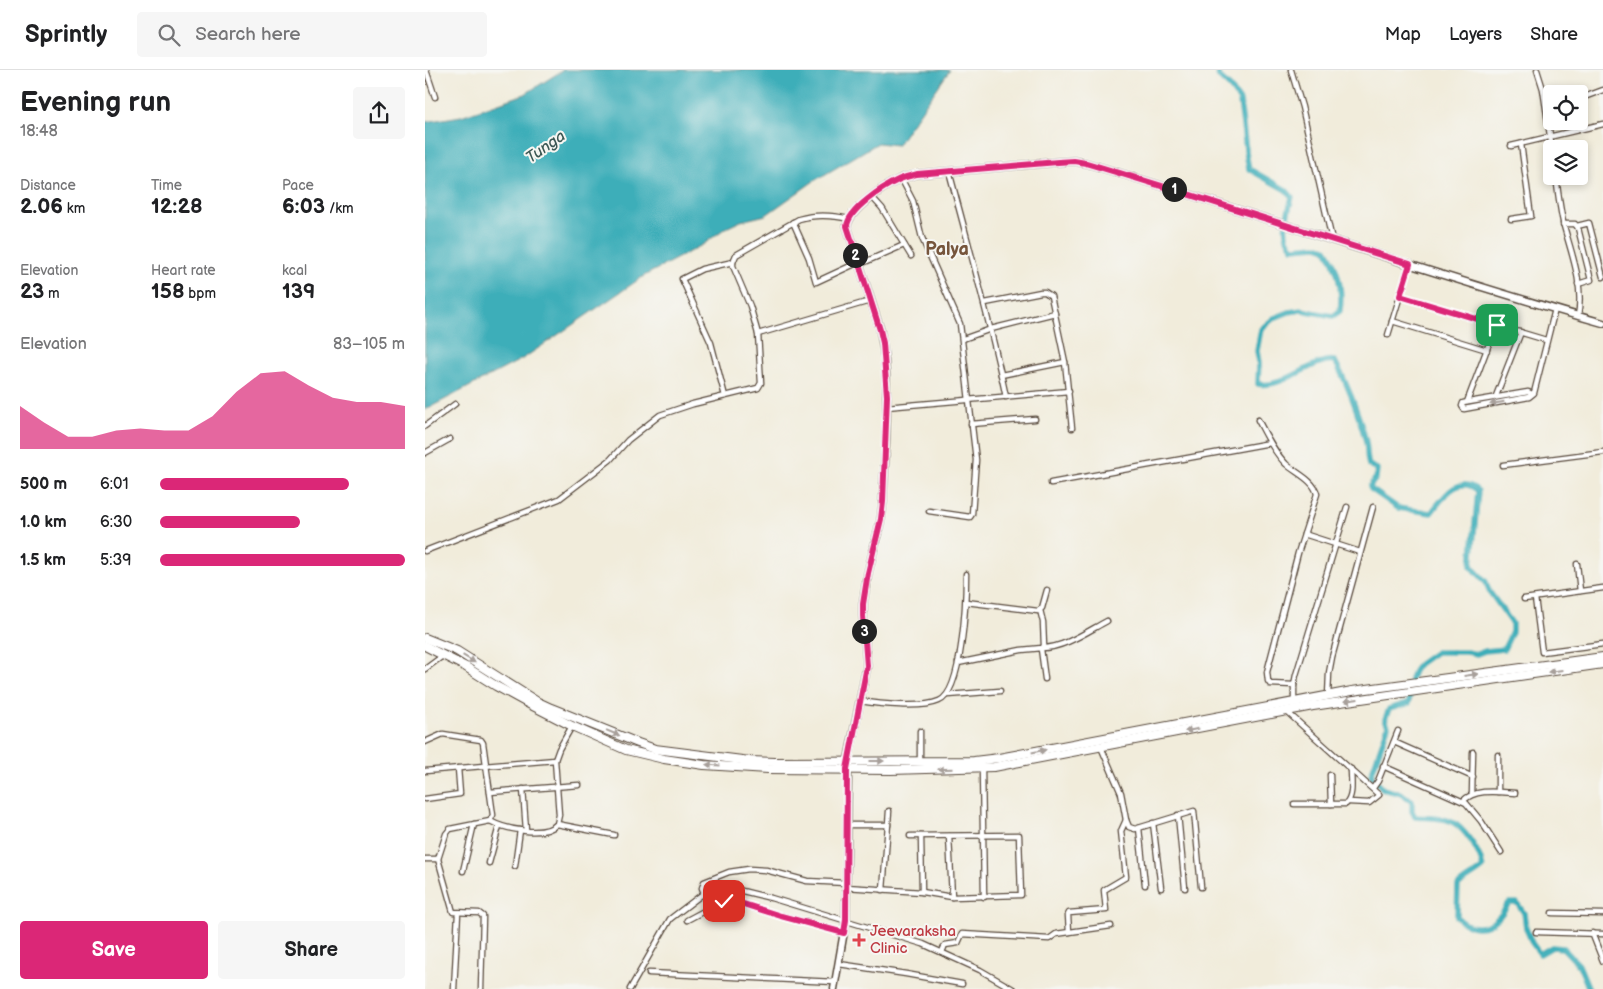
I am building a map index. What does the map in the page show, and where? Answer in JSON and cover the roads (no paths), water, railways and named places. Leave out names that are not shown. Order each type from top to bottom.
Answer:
[{"type":"highway","points":[[425,638],[457,651],[536,701],[655,752]]},
{"type":"highway","points":[[425,646],[444,655],[509,694],[572,726],[626,750],[655,752],[704,764],[754,768],[920,761],[974,761],[999,758],[1295,706],[1603,664]]},
{"type":"highway","points":[[847,765],[982,768],[1286,711],[1295,706],[1327,696],[1400,684],[1603,657]]},
{"type":"street","points":[[426,70],[435,97]]},
{"type":"street","points":[[1291,70],[1302,107],[1333,240]]},
{"type":"street","points":[[1537,70],[1543,89]]},
{"type":"street","points":[[1588,96],[1603,90]]},
{"type":"street","points":[[1511,146],[1603,124]]},
{"type":"street","points":[[1550,130],[1550,140]]},
{"type":"street","points":[[1511,219],[1531,216],[1521,144]]},
{"type":"street","points":[[649,973],[835,986],[845,926],[847,765],[867,666],[863,604],[868,573],[881,519],[887,407],[883,343],[847,230],[852,214],[872,196],[901,178],[917,174],[1058,162],[1074,161],[1086,163],[1603,323]]},
{"type":"street","points":[[949,172],[972,262],[985,303],[1006,397]]},
{"type":"street","points":[[901,178],[914,204],[921,238],[957,317],[963,339],[976,460],[972,514],[970,517],[929,510]]},
{"type":"street","points":[[1557,185],[1563,224],[1578,284],[1580,298],[1578,316]]},
{"type":"street","points":[[872,196],[882,208],[911,256]]},
{"type":"street","points":[[425,551],[559,499],[610,460],[628,440],[660,415],[759,386],[761,383],[758,334],[750,306],[733,262],[735,255],[793,222],[808,216],[824,215],[849,219]]},
{"type":"street","points":[[793,222],[809,258],[816,282],[905,245]]},
{"type":"street","points":[[1563,224],[1577,226],[1589,223],[1603,276]]},
{"type":"street","points":[[1577,226],[1591,280],[1578,284]]},
{"type":"street","points":[[725,396],[711,343],[682,279],[702,269],[733,262]]},
{"type":"street","points":[[1388,334],[1410,264]]},
{"type":"street","points":[[985,303],[1045,292],[1051,296],[1065,362],[1072,428]]},
{"type":"street","points":[[1400,296],[1546,340]]},
{"type":"street","points":[[758,334],[870,301]]},
{"type":"street","points":[[1532,394],[1528,392],[1496,396],[1462,404],[1463,409],[1529,397],[1535,392],[1555,309]]},
{"type":"street","points":[[963,339],[991,328],[1055,313]]},
{"type":"street","points":[[1392,321],[1487,350]]},
{"type":"street","points":[[1467,402],[1497,325]]},
{"type":"street","points":[[1496,396],[1521,332]]},
{"type":"street","points":[[1001,375],[1065,362]]},
{"type":"street","points":[[887,407],[1069,391]]},
{"type":"street","points":[[425,426],[455,404]]},
{"type":"street","points":[[971,424],[1035,419]]},
{"type":"street","points":[[1258,420],[1270,443],[1284,462],[1315,488],[1316,498],[1304,534],[1267,672],[1270,684],[1294,685]]},
{"type":"street","points":[[425,453],[450,439]]},
{"type":"street","points":[[1051,483],[1270,443]]},
{"type":"street","points":[[1503,465],[1603,452]]},
{"type":"street","points":[[1295,706],[1294,685],[1347,507]]},
{"type":"street","points":[[1327,696],[1332,657],[1373,507]]},
{"type":"street","points":[[1304,534],[1361,552]]},
{"type":"street","points":[[1577,564],[1580,592]]},
{"type":"street","points":[[948,695],[962,646],[966,602],[966,574]]},
{"type":"street","points":[[1524,600],[1603,588]]},
{"type":"street","points":[[1045,678],[1041,610],[1047,590]]},
{"type":"street","points":[[1535,598],[1542,652],[1603,644]]},
{"type":"street","points":[[966,602],[1034,612],[1041,610]]},
{"type":"street","points":[[958,663],[1021,650],[1053,647],[1107,621]]},
{"type":"street","points":[[425,669],[444,655]]},
{"type":"street","points":[[860,701],[884,705],[914,704],[939,702],[948,695],[1000,691]]},
{"type":"street","points":[[1286,711],[1351,769],[1376,784]]},
{"type":"street","points":[[481,989],[483,916],[453,912],[450,907],[438,859],[448,831],[490,821],[499,826],[523,830],[549,830],[557,824],[559,816],[555,760],[572,726]]},
{"type":"street","points":[[920,731],[920,761]]},
{"type":"street","points":[[1294,804],[1346,804],[1349,802],[1361,803],[1372,801],[1379,795],[1376,784],[1398,731]]},
{"type":"street","points":[[425,742],[443,734],[478,739],[483,743],[493,814],[490,821]]},
{"type":"street","points":[[1394,742],[1473,777]]},
{"type":"street","points":[[1101,747],[1121,793],[1129,827],[1132,829],[1139,828],[1194,812],[1201,887]]},
{"type":"street","points":[[1473,752],[1473,794]]},
{"type":"street","points":[[1498,755],[1498,792]]},
{"type":"street","points":[[425,771],[555,760]]},
{"type":"street","points":[[1383,766],[1463,801],[1472,809],[1501,852]]},
{"type":"street","points":[[425,799],[460,794],[458,768]]},
{"type":"street","points":[[982,768],[984,897]]},
{"type":"street","points":[[1349,802],[1351,796],[1351,769]]},
{"type":"street","points":[[1330,775],[1331,804]]},
{"type":"street","points":[[490,792],[579,785]]},
{"type":"street","points":[[515,866],[523,830],[523,789]]},
{"type":"street","points":[[1463,801],[1473,794],[1515,793]]},
{"type":"street","points":[[883,890],[889,811]]},
{"type":"street","points":[[1179,815],[1185,888]]},
{"type":"street","points":[[1069,932],[1069,913],[1106,910],[1104,890],[1126,877],[1121,831],[1126,820]]},
{"type":"street","points":[[1153,823],[1161,888]]},
{"type":"street","points":[[463,871],[474,824]]},
{"type":"street","points":[[557,824],[614,835]]},
{"type":"street","points":[[847,825],[888,825]]},
{"type":"street","points":[[489,863],[499,826]]},
{"type":"street","points":[[1139,828],[1145,885]]},
{"type":"street","points":[[704,893],[702,888],[704,882],[729,872],[749,868],[766,870],[807,881],[883,890],[952,896],[1021,895],[1020,836],[910,836]]},
{"type":"street","points":[[921,836],[922,892]]},
{"type":"street","points":[[949,836],[952,896]]},
{"type":"street","points":[[425,859],[438,859]]},
{"type":"street","points":[[630,989],[670,919],[704,893],[715,888],[734,888],[845,926]]},
{"type":"street","points":[[687,920],[719,903],[729,901],[923,944],[980,970],[1013,989]]},
{"type":"street","points":[[454,989],[458,913]]},
{"type":"street","points":[[1552,913],[1603,914]]},
{"type":"street","points":[[942,952],[945,945],[958,943],[962,934],[1049,939],[1056,934],[1111,926]]},
{"type":"street","points":[[1536,932],[1603,934]]},
{"type":"street","points":[[1592,933],[1603,960]]},
{"type":"street","points":[[839,964],[962,984]]},
{"type":"water","name":"Tunga","points":[[563,70],[950,70],[897,145],[878,143],[814,181],[766,215],[741,221],[724,229],[704,244],[644,276],[524,358],[425,410],[425,122],[461,116],[525,94]]},
{"type":"waterway","points":[[1217,70],[1219,77],[1230,87],[1240,101],[1249,169],[1286,190],[1292,197],[1285,230],[1289,242],[1293,248],[1317,246],[1326,249],[1334,264],[1340,287],[1340,311],[1333,316],[1301,310],[1289,312],[1274,318],[1261,329],[1257,351],[1259,362],[1258,384],[1278,382],[1319,363],[1335,361],[1359,418],[1366,441],[1369,465],[1377,469],[1376,478],[1370,486],[1371,489],[1398,508],[1431,513],[1446,495],[1458,486],[1471,486],[1478,491],[1471,566],[1486,582],[1489,591],[1512,623],[1512,632],[1504,649],[1477,654],[1467,652],[1436,652],[1419,664],[1411,678],[1409,703],[1389,709],[1385,719],[1388,726],[1371,775],[1383,789],[1402,794],[1412,801],[1412,811],[1415,817],[1437,818],[1450,821],[1467,835],[1482,862],[1483,868],[1458,886],[1457,917],[1461,921],[1471,926],[1482,927],[1497,919],[1509,903],[1517,903],[1524,913],[1526,928],[1532,943],[1540,954],[1552,947],[1563,948],[1579,965],[1589,989]]},
{"type":"place","name":"Jeevaraksha Clinic","points":[[859,940]]},
{"type":"district","name":"Palya","points":[[947,249]]}]
